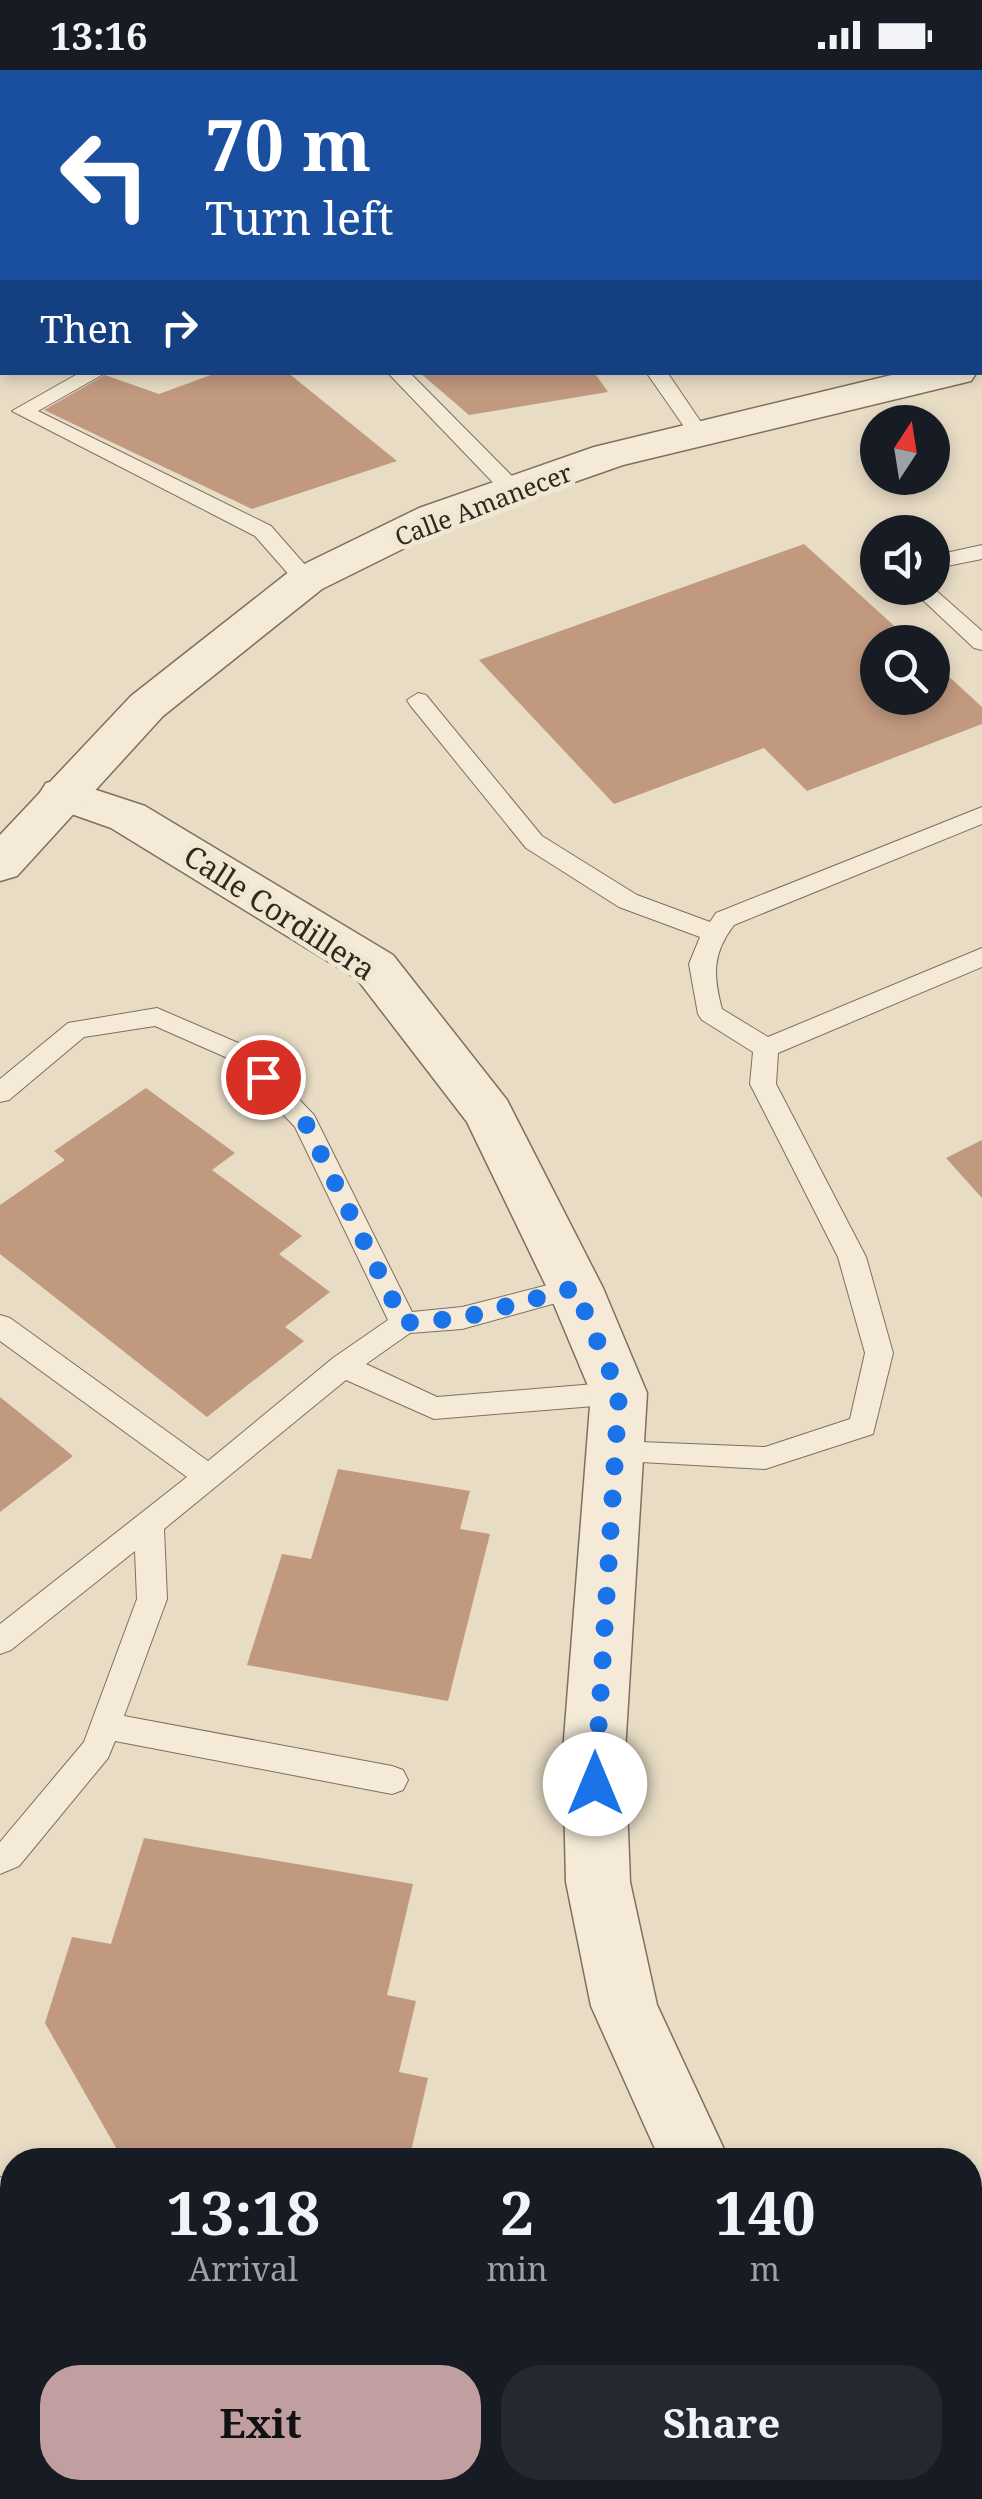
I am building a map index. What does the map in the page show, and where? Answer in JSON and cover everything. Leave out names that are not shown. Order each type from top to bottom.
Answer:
[{"type":"street","name":"Calle Amanecer","points":[[0,866],[147,706],[306,580],[434,517],[609,456],[945,375]]},
{"type":"street","name":"Calle Cordillera","points":[[63,794],[128,817],[375,967],[489,1113],[575,1288],[619,1393],[594,1752],[598,1882],[624,2006],[689,2148]]},
{"type":"lane","points":[[91,375],[22,411],[263,531],[306,580]]},
{"type":"lane","points":[[399,375],[513,490]]},
{"type":"lane","points":[[658,375],[699,434]]},
{"type":"lane","points":[[950,559],[982,552]]},
{"type":"lane","points":[[940,605],[982,643]]},
{"type":"lane","points":[[418,700],[534,842],[628,901],[714,933]]},
{"type":"lane","points":[[766,1048],[711,1014],[701,978],[702,948],[726,919],[982,815]]},
{"type":"lane","points":[[766,1048],[982,957]]},
{"type":"lane","points":[[0,1093],[77,1029],[157,1017],[242,1054],[305,1122],[404,1323]]},
{"type":"lane","points":[[616,1452],[765,1458],[863,1426],[879,1353],[852,1257],[762,1084],[766,1048]]},
{"type":"lane","points":[[0,1641],[344,1366],[404,1323],[462,1318],[575,1288]]},
{"type":"lane","points":[[6,1340],[208,1478]]},
{"type":"lane","points":[[344,1366],[434,1408],[619,1393]]},
{"type":"lane","points":[[0,1860],[8,1856],[97,1749],[152,1599],[149,1524]]},
{"type":"lane","points":[[104,1726],[392,1780]]},
{"type":"building","points":[[105,375],[159,394],[211,375],[291,375],[397,461],[252,509],[44,410]]},
{"type":"building","points":[[422,375],[596,375],[608,392],[469,415]]},
{"type":"building","points":[[804,544],[860,595],[860,605],[871,605],[893,625],[860,625],[860,715],[950,715],[950,678],[982,707],[982,724],[807,791],[764,748],[614,804],[479,660]]},
{"type":"building","points":[[146,1088],[235,1153],[212,1170],[302,1236],[279,1254],[330,1292],[285,1327],[304,1341],[207,1417],[0,1254],[0,1205],[65,1160],[54,1151]]},
{"type":"building","points":[[982,1140],[982,1198],[946,1158]]},
{"type":"building","points":[[0,1397],[73,1456],[0,1512]]},
{"type":"building","points":[[338,1469],[470,1491],[460,1529],[490,1534],[448,1701],[247,1665],[282,1554],[311,1559]]},
{"type":"building","points":[[144,1838],[413,1884],[387,1995],[416,2001],[399,2072],[428,2078],[412,2148],[116,2148],[45,2023],[72,1937],[111,1944]]},
{"type":"route","points":[[263,1077],[305,1122],[404,1323],[462,1318],[575,1288],[619,1393],[595,1784]]}]
